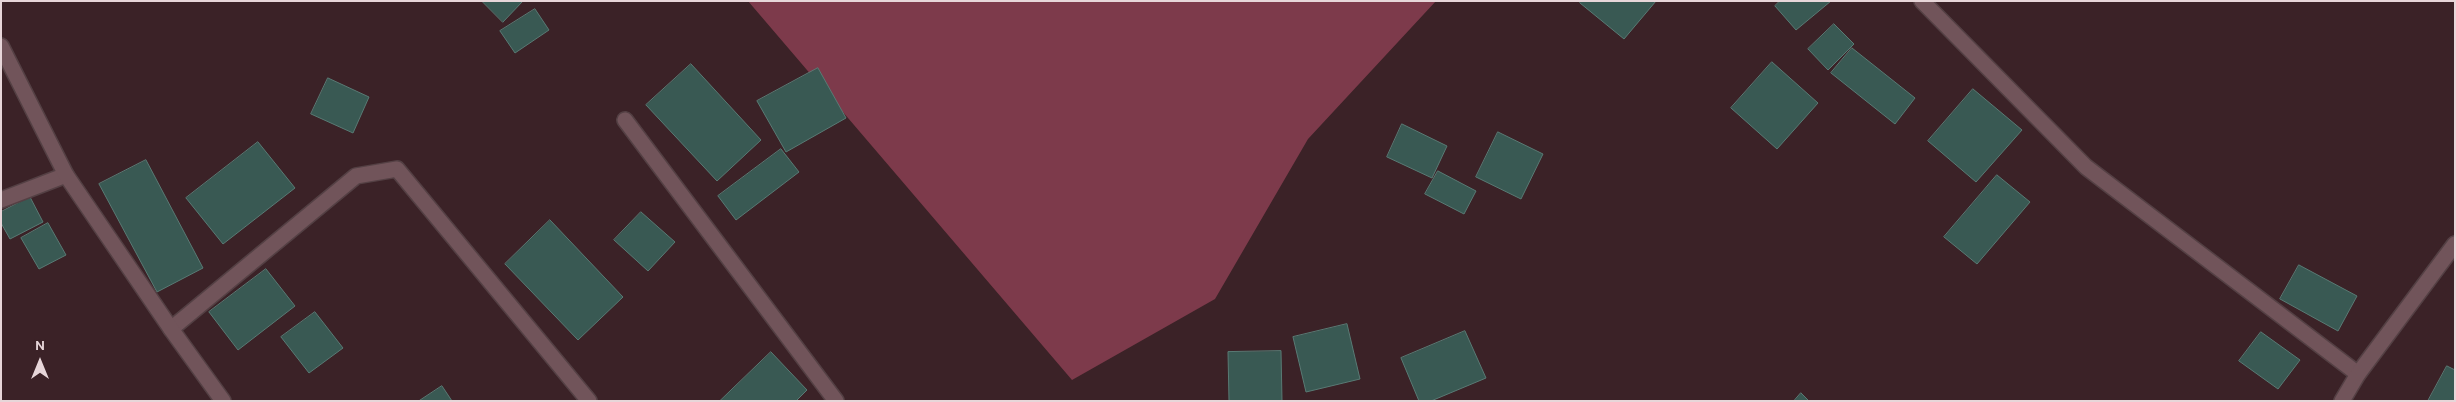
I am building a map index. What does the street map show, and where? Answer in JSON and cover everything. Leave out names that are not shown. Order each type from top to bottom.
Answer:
[{"type":"street","points":[[1922,1],[2086,167],[2358,374]]},
{"type":"street","points":[[1,46],[66,175],[170,329],[223,401]]},
{"type":"street","points":[[625,120],[836,401]]},
{"type":"street","points":[[170,329],[356,176],[397,170],[589,401]]},
{"type":"street","points":[[1,200],[66,175]]},
{"type":"street","points":[[2342,401],[2358,374],[2455,244]]},
{"type":"shaded area","points":[[748,1],[1436,1],[1308,139],[1215,299],[1072,380]]},
{"type":"building","points":[[482,1],[523,1],[503,22]]},
{"type":"building","points":[[1581,1],[1656,1],[1624,39],[1580,3]]},
{"type":"building","points":[[1780,1],[1831,1],[1796,30],[1775,6]]},
{"type":"building","points":[[535,9],[549,30],[515,53],[500,31]]},
{"type":"building","points":[[1834,24],[1854,44],[1828,70],[1808,49]]},
{"type":"building","points":[[1852,48],[1915,98],[1895,124],[1831,73]]},
{"type":"building","points":[[1772,62],[1818,103],[1777,149],[1731,108]]},
{"type":"building","points":[[691,64],[761,140],[717,181],[646,105]]},
{"type":"building","points":[[818,68],[846,118],[786,152],[757,101]]},
{"type":"building","points":[[328,78],[369,97],[353,133],[311,114]]},
{"type":"building","points":[[1973,89],[2022,130],[1976,182],[1928,141]]},
{"type":"building","points":[[1402,124],[1447,146],[1432,178],[1387,157]]},
{"type":"building","points":[[1498,132],[1543,154],[1521,199],[1476,177]]},
{"type":"building","points":[[258,142],[295,188],[223,244],[186,198]]},
{"type":"building","points":[[781,149],[799,172],[736,220],[718,196]]},
{"type":"building","points":[[146,160],[203,268],[157,292],[99,184]]},
{"type":"building","points":[[1438,171],[1476,191],[1464,214],[1425,194]]},
{"type":"building","points":[[1997,175],[2030,202],[1977,264],[1944,237]]},
{"type":"building","points":[[30,197],[43,222],[10,239],[1,223],[1,212]]},
{"type":"building","points":[[641,212],[675,242],[648,271],[614,240]]},
{"type":"building","points":[[550,220],[623,297],[578,340],[505,264]]},
{"type":"building","points":[[48,223],[66,255],[39,269],[21,238]]},
{"type":"building","points":[[2299,265],[2357,296],[2338,331],[2280,299]]},
{"type":"building","points":[[266,269],[295,306],[238,350],[209,312]]},
{"type":"building","points":[[315,312],[343,348],[309,373],[281,337]]},
{"type":"building","points":[[1347,324],[1360,379],[1306,392],[1293,337]]},
{"type":"building","points":[[1465,331],[1486,378],[1431,401],[1419,401],[1401,358]]},
{"type":"building","points":[[2261,332],[2300,360],[2278,389],[2239,361]]},
{"type":"building","points":[[1281,351],[1282,401],[1229,401],[1228,352]]},
{"type":"building","points":[[771,352],[807,390],[796,401],[720,401]]},
{"type":"building","points":[[2447,366],[2455,370],[2455,401],[2428,401]]},
{"type":"building","points":[[442,386],[452,401],[419,401]]},
{"type":"building","points":[[1801,393],[1809,401],[1794,401]]}]
